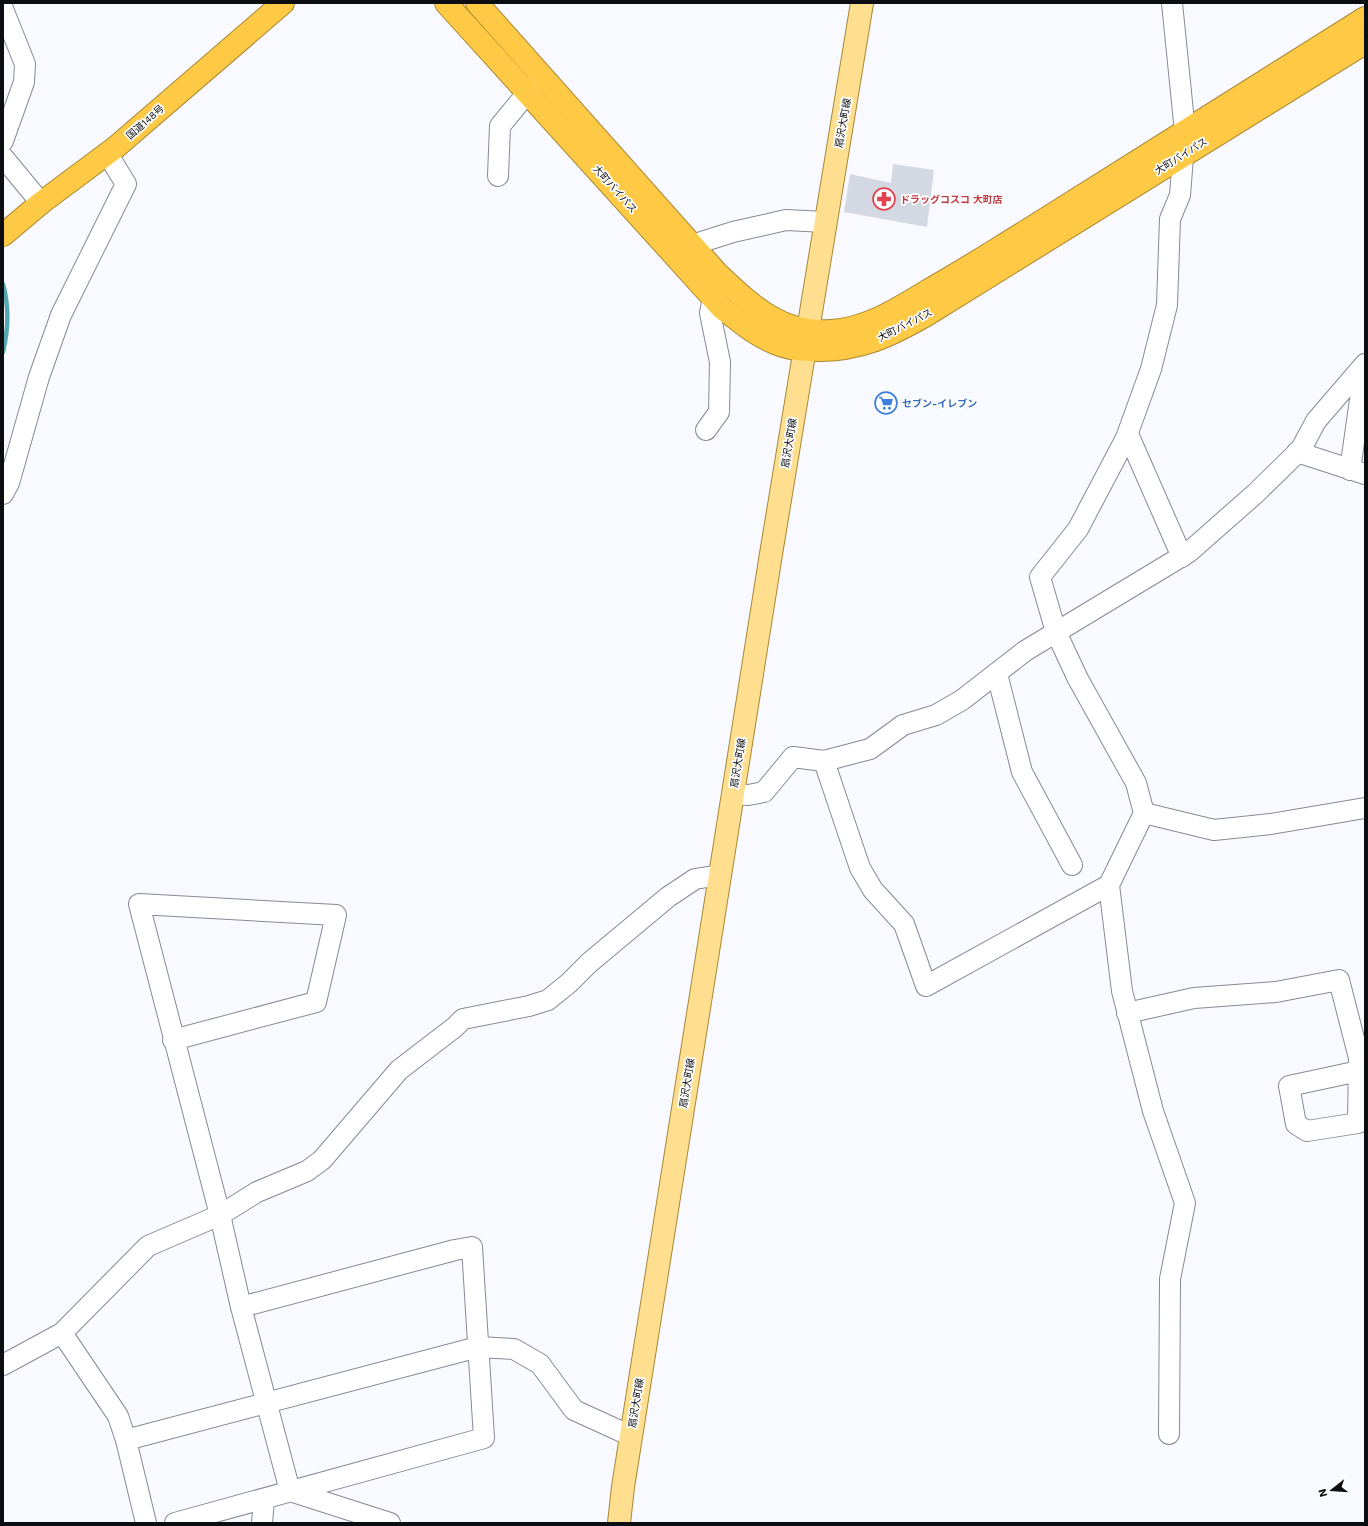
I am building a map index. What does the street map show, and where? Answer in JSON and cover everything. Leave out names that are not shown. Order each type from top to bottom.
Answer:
[{"type":"highway","name":"国道148号","points":[[3,235],[41,203],[116,147],[283,3]]},
{"type":"highway","name":"大町バイパス","points":[[446,3],[713,298],[745,327],[764,338],[788,348],[830,332],[853,328],[886,316],[1185,132],[1365,18]]},
{"type":"highway","name":"大町バイパス","points":[[476,3],[717,273],[749,304],[771,318],[792,327],[806,340],[846,349],[866,344],[900,330],[928,314],[1365,43]]},
{"type":"main road","name":"扇沢大町線","points":[[619,1523],[631,1436],[720,875],[825,222],[862,3]]},
{"type":"street","points":[[1169,1434],[1170,1279],[1185,1203],[1153,1111],[1127,1013],[1122,991],[1109,885],[1144,812],[1136,783],[1078,679],[1056,632],[1040,577],[1078,529],[1128,434],[1151,369],[1167,305],[1170,219],[1180,195],[1185,132],[1172,3]]},
{"type":"street","points":[[3,9],[25,64],[24,82],[3,142]]},
{"type":"street","points":[[498,176],[500,126],[542,76]]},
{"type":"street","points":[[3,494],[9,483],[39,377],[61,315],[126,184],[107,153]]},
{"type":"street","points":[[3,157],[41,203]]},
{"type":"street","points":[[692,245],[733,232],[786,220],[825,222]]},
{"type":"street","points":[[706,430],[719,412],[720,362],[710,314],[713,298]]},
{"type":"street","points":[[733,794],[748,795],[764,792],[793,757],[824,761],[870,749],[903,725],[936,715],[962,700],[1025,651],[1182,557],[1256,493],[1297,452],[1316,421],[1365,364]]},
{"type":"street","points":[[1297,452],[1358,472],[1365,364]]},
{"type":"street","points":[[1128,434],[1182,557]]},
{"type":"street","points":[[997,674],[1022,772],[1072,865]]},
{"type":"street","points":[[824,761],[860,868],[873,890],[904,924],[926,986],[1109,885]]},
{"type":"street","points":[[1144,812],[1214,830],[1271,824],[1365,808]]},
{"type":"street","points":[[3,1365],[62,1333],[148,1246],[220,1215],[257,1192],[307,1171],[322,1160],[399,1070],[455,1027],[463,1019],[529,1006],[548,1000],[569,983],[589,963],[668,897],[695,879],[720,875]]},
{"type":"street","points":[[173,1040],[316,1002],[336,915],[139,904],[173,1040],[220,1215],[241,1307],[290,1491]]},
{"type":"street","points":[[1127,1013],[1194,998],[1276,992],[1339,980],[1361,1062]]},
{"type":"street","points":[[175,1523],[484,1438],[472,1247],[455,1250],[241,1307]]},
{"type":"street","points":[[62,1333],[118,1416],[126,1440],[146,1523]]},
{"type":"street","points":[[126,1440],[267,1404],[478,1347],[514,1349],[540,1364],[574,1410],[631,1436]]},
{"type":"street","points":[[290,1491],[390,1523]]},
{"type":"street","points":[[262,1523],[264,1499]]},
{"type":"building","points":[[893,164],[934,170],[927,227],[844,212],[850,174],[891,183]]},
{"type":"waterway","points":[[3,284],[7,318],[3,352]]},
{"type":"place","name":"ドラッグコスコ 大町店","points":[[884,199]]},
{"type":"place","name":"セブン-イレブン","points":[[886,403]]}]
